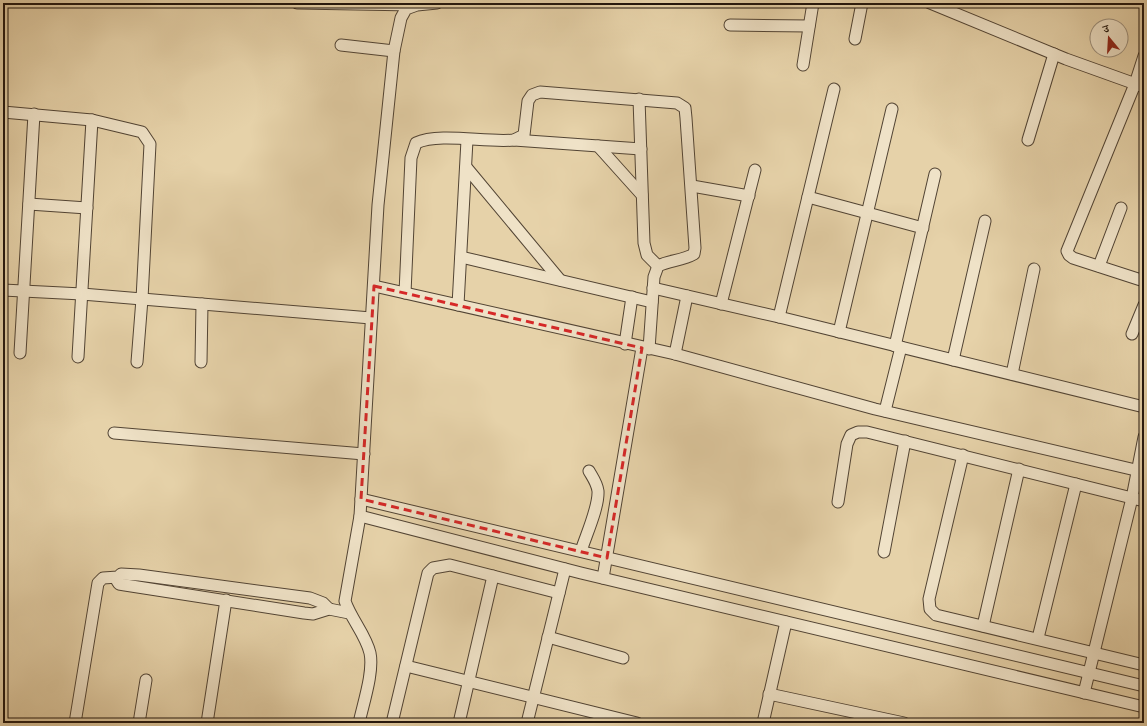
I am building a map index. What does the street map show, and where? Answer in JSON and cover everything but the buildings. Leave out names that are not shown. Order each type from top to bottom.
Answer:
[{"type":"street","points":[[297,3],[417,5],[437,3]]},
{"type":"street","points":[[803,65],[813,3]]},
{"type":"street","points":[[855,39],[862,3]]},
{"type":"street","points":[[930,3],[1054,54],[1140,85]]},
{"type":"street","points":[[359,723],[370,668],[370,654],[349,613],[345,601],[360,516],[378,205],[394,51],[401,18],[406,9],[417,5]]},
{"type":"street","points":[[730,25],[809,26]]},
{"type":"street","points":[[341,46],[394,51]]},
{"type":"street","points":[[1028,140],[1054,54]]},
{"type":"street","points":[[1144,56],[1140,85],[1067,251],[1073,258],[1144,281]]},
{"type":"street","points":[[779,317],[834,90]]},
{"type":"street","points":[[514,140],[524,135],[528,101],[532,96],[540,92],[677,103],[685,108],[692,186],[694,254],[686,259],[666,262],[658,266],[654,277],[645,348],[603,578]]},
{"type":"street","points":[[639,100],[645,249],[647,255],[658,266]]},
{"type":"street","points":[[839,332],[892,109]]},
{"type":"street","points":[[3,112],[92,120],[142,132],[150,144],[142,299],[137,362]]},
{"type":"street","points":[[20,353],[34,114]]},
{"type":"street","points":[[78,357],[92,120]]},
{"type":"street","points":[[405,294],[413,150],[416,143],[425,139],[514,140],[641,149]]},
{"type":"street","points":[[458,305],[468,140]]},
{"type":"street","points":[[598,146],[642,195]]},
{"type":"street","points":[[466,167],[560,280]]},
{"type":"street","points":[[721,304],[755,170]]},
{"type":"street","points":[[885,411],[923,228],[936,174]]},
{"type":"street","points":[[692,186],[749,196]]},
{"type":"street","points":[[808,196],[923,228]]},
{"type":"street","points":[[29,204],[87,208]]},
{"type":"street","points":[[1099,266],[1121,208]]},
{"type":"street","points":[[953,360],[985,221]]},
{"type":"street","points":[[461,257],[652,302]]},
{"type":"street","points":[[1012,374],[1034,269]]},
{"type":"street","points":[[374,286],[625,344],[675,354],[885,411],[1140,471]]},
{"type":"street","points":[[653,288],[779,317],[1144,407]]},
{"type":"street","points":[[3,290],[82,294],[372,318]]},
{"type":"street","points":[[675,354],[687,296]]},
{"type":"street","points":[[625,344],[632,297]]},
{"type":"street","points":[[201,362],[202,304]]},
{"type":"street","points":[[1132,334],[1144,305]]},
{"type":"street","points":[[838,502],[848,444],[851,435],[858,432],[868,432],[1144,501]]},
{"type":"street","points":[[114,433],[364,454]]},
{"type":"street","points":[[1084,693],[1140,471],[1144,437]]},
{"type":"street","points":[[884,552],[905,441]]},
{"type":"street","points":[[963,455],[929,599],[930,609],[936,615],[1038,638],[1144,665]]},
{"type":"street","points":[[983,626],[1019,470]]},
{"type":"street","points":[[581,551],[598,492],[596,481],[589,471]]},
{"type":"street","points":[[1038,638],[1076,484]]},
{"type":"street","points":[[361,499],[1144,686]]},
{"type":"street","points":[[360,516],[565,569],[1044,685],[1144,707]]},
{"type":"street","points":[[392,723],[428,573],[433,568],[450,565],[559,593]]},
{"type":"street","points":[[527,723],[565,569]]},
{"type":"street","points":[[75,723],[98,583],[103,578],[118,577],[121,574],[138,575],[310,598],[323,603],[329,609]]},
{"type":"street","points":[[458,723],[493,576]]},
{"type":"street","points":[[118,577],[117,581],[119,584],[304,613],[313,614],[329,609],[349,613]]},
{"type":"street","points":[[207,723],[226,600]]},
{"type":"street","points":[[763,723],[786,622]]},
{"type":"street","points":[[548,637],[623,658]]},
{"type":"street","points":[[406,666],[637,723]]},
{"type":"street","points":[[139,723],[146,680]]},
{"type":"street","points":[[769,694],[904,723]]},
{"type":"highlighted area","points":[[374,286],[642,348],[607,558],[361,499]]}]
